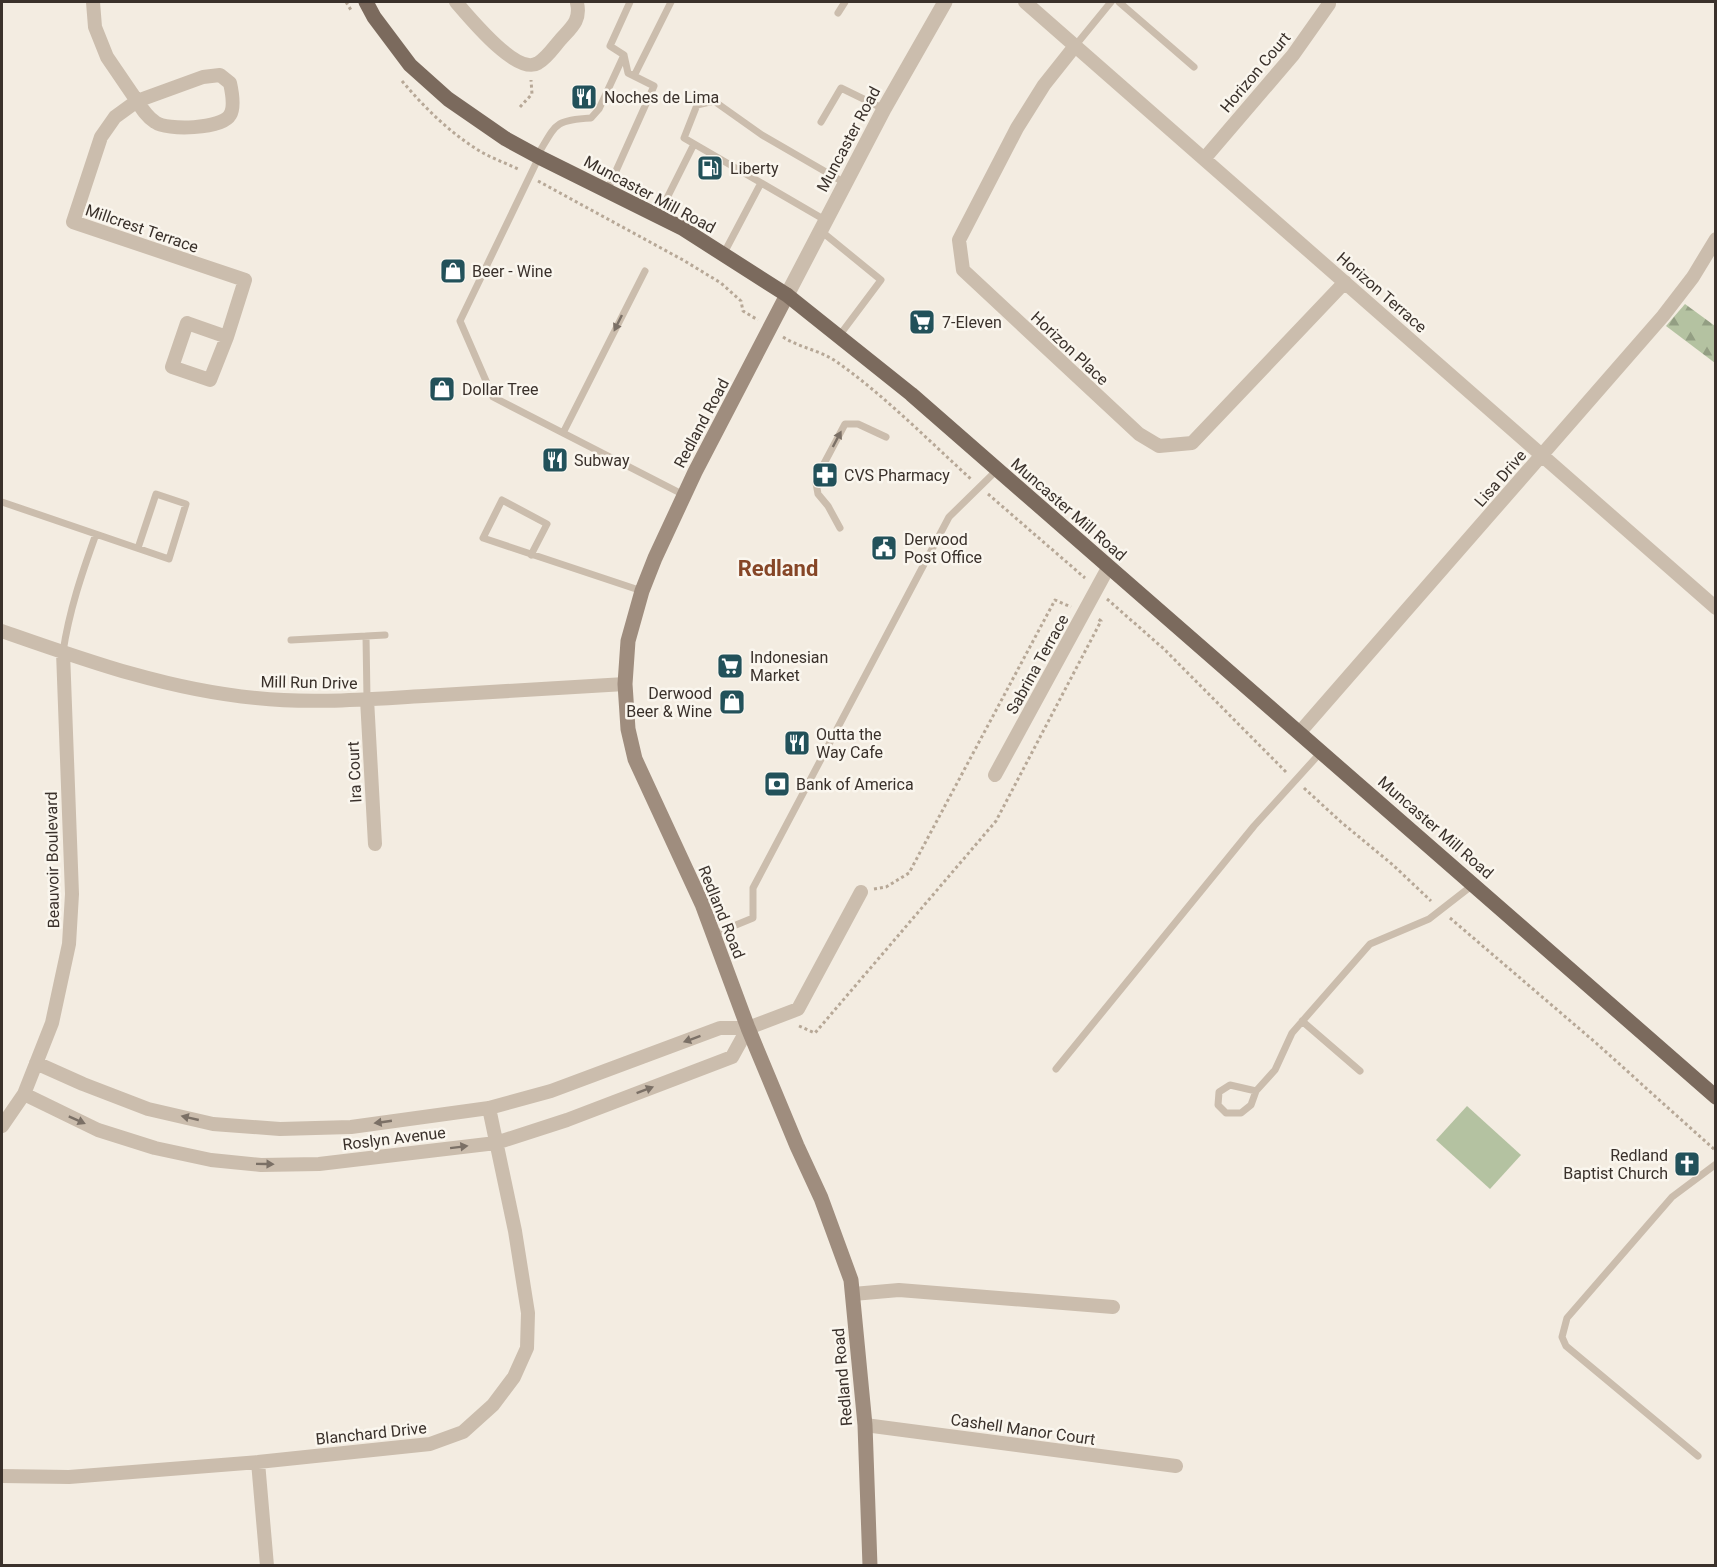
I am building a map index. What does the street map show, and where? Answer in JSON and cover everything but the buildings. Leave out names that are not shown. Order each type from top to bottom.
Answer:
[{"type":"main road","name":"Muncaster Mill Road","points":[[366,2],[374,17],[410,65],[448,99],[506,139],[682,228],[788,295],[911,394],[1716,1097]]},
{"type":"main road","name":"Redland Road","points":[[788,295],[666,532],[642,591],[628,641],[625,684],[628,729],[635,759],[702,904],[748,1028],[821,1198],[851,1280],[865,1425],[870,1566]]},
{"type":"street","name":"Millcrest Terrace","points":[[93,2],[95,27],[108,57],[137,100],[146,115],[156,124],[179,128],[220,123],[229,117],[232,110],[230,83],[220,75],[203,77],[137,100],[115,117],[101,137],[73,222],[245,280],[227,337],[210,380],[172,367],[187,323],[227,337]]},
{"type":"street","points":[[456,2],[508,55],[531,66],[547,56],[577,21],[579,12],[576,2]]},
{"type":"street","name":"Muncaster Road","points":[[788,295],[884,109],[945,2]]},
{"type":"street","name":"Horizon Terrace","points":[[1025,2],[1716,608]]},
{"type":"street","name":"Horizon Court","points":[[1204,159],[1293,55],[1329,4]]},
{"type":"street","name":"Horizon Place","points":[[1075,46],[1044,85],[1017,128],[959,240],[963,270],[1139,434],[1159,446],[1192,443],[1345,282]]},
{"type":"street","name":"Lisa Drive","points":[[1300,732],[1663,316],[1693,278],[1716,239]]},
{"type":"street","name":"Sabrina Terrace","points":[[995,775],[1108,568]]},
{"type":"street","name":"Mill Run Drive","points":[[2,631],[127,674],[218,693],[294,701],[625,684]]},
{"type":"street","name":"Beauvoir Boulevard","points":[[2,1126],[24,1094],[52,1023],[69,944],[72,894],[63,652]]},
{"type":"street","name":"Ira Court","points":[[367,699],[375,844]]},
{"type":"street","name":"Roslyn Avenue","points":[[36,1063],[148,1109],[213,1124],[280,1129],[351,1127],[489,1108],[551,1091],[720,1028],[748,1028],[798,1009],[861,892]]},
{"type":"street","name":"Roslyn Avenue","points":[[24,1094],[98,1130],[155,1148],[211,1160],[261,1165],[319,1164],[496,1143],[567,1120],[732,1057],[748,1028]]},
{"type":"street","name":"Blanchard Drive","points":[[2,1476],[69,1477],[258,1462],[430,1444],[463,1432],[493,1405],[514,1377],[527,1347],[528,1313],[515,1231],[489,1108]]},
{"type":"street","points":[[853,1294],[899,1290],[1113,1306]]},
{"type":"street","name":"Cashell Manor Court","points":[[865,1425],[1176,1466]]},
{"type":"street","points":[[258,1462],[267,1566]]},
{"type":"lane","points":[[607,191],[654,86],[628,73],[624,55],[610,46],[630,2]]},
{"type":"lane","points":[[634,76],[672,2]]},
{"type":"lane","points":[[838,13],[845,2]]},
{"type":"lane","points":[[1075,46],[1112,2]]},
{"type":"lane","points":[[1119,2],[1194,67]]},
{"type":"lane","points":[[624,55],[599,109],[591,118],[570,119],[558,123],[538,156],[460,321],[493,397],[684,495]]},
{"type":"lane","points":[[821,122],[841,88],[884,109]]},
{"type":"lane","points":[[839,336],[881,280],[823,225],[761,183],[684,138],[697,105],[714,100],[762,135],[845,183]]},
{"type":"lane","points":[[658,216],[694,144]]},
{"type":"lane","points":[[723,255],[761,183]]},
{"type":"lane","points":[[563,433],[645,271]]},
{"type":"lane","points":[[840,528],[828,506],[818,494],[816,483],[819,472],[844,424],[858,424],[886,437]]},
{"type":"lane","points":[[713,934],[753,918],[753,888],[949,517],[997,470]]},
{"type":"lane","points":[[2,502],[169,559],[186,504],[156,494],[138,548]]},
{"type":"lane","points":[[531,555],[547,524],[502,500],[483,538],[531,555],[642,591]]},
{"type":"lane","points":[[63,652],[74,596],[96,534]]},
{"type":"lane","points":[[291,640],[386,635]]},
{"type":"lane","points":[[366,636],[367,699]]},
{"type":"lane","points":[[1056,1069],[1254,826],[1322,751]]},
{"type":"lane","points":[[1256,1091],[1230,1085],[1219,1092],[1218,1105],[1226,1113],[1240,1113],[1251,1105],[1256,1091],[1275,1071],[1292,1033],[1370,944],[1430,919],[1474,884]]},
{"type":"lane","points":[[1302,1021],[1360,1071]]},
{"type":"lane","points":[[1698,1456],[1566,1346],[1562,1337],[1567,1317],[1672,1197],[1716,1164]]},
{"type":"path","points":[[346,2],[355,18]]},
{"type":"path","points":[[520,107],[532,94],[531,66]]},
{"type":"path","points":[[401,80],[423,106],[478,150],[530,175],[547,187],[682,260],[720,283],[741,301],[743,311],[801,347],[819,351],[836,361],[892,407],[1172,657],[1295,780],[1341,822],[1596,1043],[1716,1151]]},
{"type":"path","points":[[779,1017],[815,1033],[996,821],[1101,621],[1055,600],[909,873],[886,887],[861,892]]},
{"type":"green space","points":[[1685,304],[1715,326],[1715,363],[1666,326]]},
{"type":"green space","points":[[1467,1106],[1521,1155],[1490,1189],[1436,1140]]},
{"type":"place","name":"Noches de Lima","points":[[584,97]]},
{"type":"place","name":"Liberty","points":[[710,168]]},
{"type":"place","name":"Beer - Wine","points":[[453,271]]},
{"type":"place","name":"7-Eleven","points":[[922,322]]},
{"type":"place","name":"Dollar Tree","points":[[442,389]]},
{"type":"place","name":"Subway","points":[[555,460]]},
{"type":"place","name":"CVS Pharmacy","points":[[825,475]]},
{"type":"place","name":"Derwood Post Office","points":[[884,548]]},
{"type":"place","name":"Indonesian Market","points":[[730,666]]},
{"type":"place","name":"Derwood Beer & Wine","points":[[732,702]]},
{"type":"place","name":"Outta the Way Cafe","points":[[797,743]]},
{"type":"place","name":"Bank of America","points":[[777,784]]},
{"type":"place","name":"Redland Baptist Church","points":[[1687,1164]]},
{"type":"district","name":"Redland","points":[[778,568]]}]
